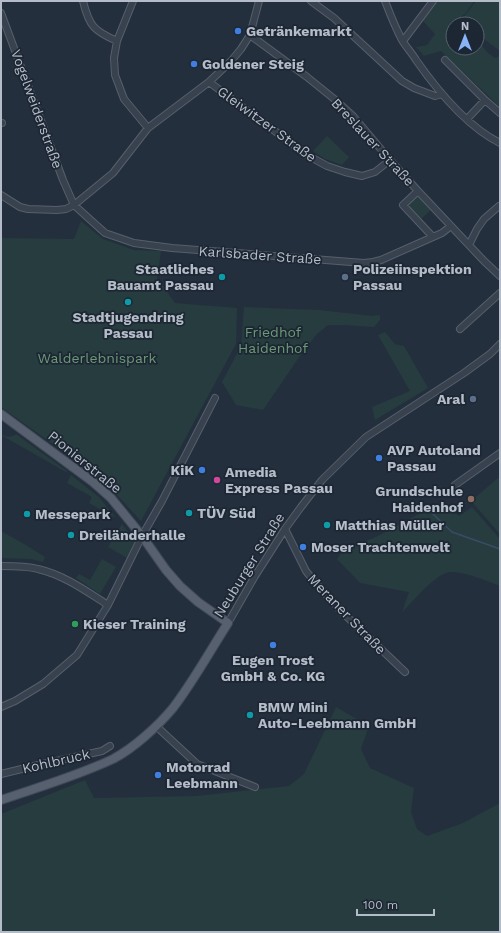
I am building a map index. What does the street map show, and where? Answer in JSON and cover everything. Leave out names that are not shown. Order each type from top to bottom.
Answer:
[{"type":"main road","name":"Pionierstraße","points":[[1,414],[93,482],[111,498],[180,586],[198,602],[228,623]]},
{"type":"main road","name":"Neuburger Straße","points":[[1,800],[64,779],[113,759],[138,741],[156,726],[173,708],[228,623]]},
{"type":"street","points":[[83,1],[87,16],[93,26],[106,36],[118,41]]},
{"type":"street","points":[[133,1],[118,41],[114,58],[115,75],[124,99],[148,128]]},
{"type":"street","points":[[1,195],[20,207],[28,209],[57,210],[66,209],[74,205],[113,173],[148,128],[209,82],[231,61],[250,35],[259,1]]},
{"type":"street","points":[[311,1],[334,18],[402,81],[414,88],[434,96],[442,94]]},
{"type":"street","points":[[385,1],[390,15],[403,40],[422,69],[442,94],[466,119],[482,132],[500,143]]},
{"type":"street","points":[[403,40],[433,1]]},
{"type":"street","name":"Vogelweiderstraße","points":[[1,13],[63,180],[74,205]]},
{"type":"street","name":"Breslauer Straße","points":[[250,35],[307,77],[353,116],[418,191],[500,276]]},
{"type":"street","points":[[445,60],[500,113]]},
{"type":"street","name":"Gleiwitzer Straße","points":[[209,82],[308,155],[327,166],[362,176],[375,172],[390,160]]},
{"type":"street","points":[[466,119],[485,100]]},
{"type":"street","name":"Breslauer Straße","points":[[418,191],[404,205],[432,236]]},
{"type":"street","name":"Karlsbader Straße","points":[[74,205],[105,233],[134,243],[172,248],[364,263],[381,260],[432,236],[442,233],[451,226]]},
{"type":"street","points":[[469,245],[484,219],[499,206]]},
{"type":"street","points":[[460,328],[500,293]]},
{"type":"street","name":"Neuburger Straße","points":[[228,623],[255,576],[285,529],[322,480],[366,437],[464,373],[500,345]]},
{"type":"street","points":[[1,707],[15,701],[43,684],[77,655],[108,605],[142,536],[162,501],[215,398]]},
{"type":"street","points":[[455,485],[500,453]]},
{"type":"street","name":"Meraner Straße","points":[[285,529],[306,571],[313,580],[341,611],[405,672]]},
{"type":"street","points":[[1,566],[37,568],[47,571],[68,580],[108,605]]},
{"type":"street","points":[[156,726],[197,764],[255,786]]},
{"type":"street","name":"Kohlbruck","points":[[1,774],[102,751],[110,746]]},
{"type":"green space","points":[[438,1],[474,1],[462,16],[445,16],[445,55],[441,51],[424,56],[416,47],[427,45],[435,34],[423,21]]},
{"type":"green space","points":[[476,1],[500,1],[500,51],[485,40],[485,16],[465,16]]},
{"type":"green space","points":[[485,49],[495,58],[500,56],[500,107],[446,56],[485,56]]},
{"type":"green space","points":[[327,136],[349,157],[342,165],[325,159],[313,151]]},
{"type":"green space","points":[[417,194],[431,210],[420,220],[406,205]]},
{"type":"green space","name":"Walderlebnispark","points":[[81,221],[103,239],[134,250],[161,251],[157,278],[175,303],[237,308],[236,344],[141,521],[116,494],[81,464],[1,407],[1,238],[74,239]]},
{"type":"green space","name":"Friedhof Haidenhof","points":[[244,307],[319,310],[373,316],[380,315],[380,320],[374,327],[328,325],[317,334],[302,353],[263,410],[236,405],[222,382],[241,346]]},
{"type":"green space","points":[[385,332],[395,344],[404,346],[428,388],[375,420],[372,407],[410,391],[378,335]]},
{"type":"green space","points":[[1,434],[8,437],[16,434],[67,471],[66,472]]},
{"type":"green space","points":[[71,475],[99,497],[116,518],[89,503],[92,497],[67,483]]},
{"type":"green space","points":[[498,478],[500,480],[500,534],[471,501]]},
{"type":"green space","points":[[441,502],[459,516],[472,507],[500,539],[500,586],[463,573],[446,573],[439,576],[432,582],[402,612],[409,592],[360,583],[337,559],[343,550],[376,537]]},
{"type":"green space","points":[[122,524],[135,541],[127,558],[108,547]]},
{"type":"green space","points":[[1,531],[45,557],[43,562],[31,559],[1,558]]},
{"type":"green space","points":[[102,559],[116,567],[100,594],[76,578],[79,574],[90,580]]},
{"type":"green space","points":[[336,707],[369,726],[361,749],[370,768],[414,788],[411,812],[417,829],[427,836],[463,823],[500,803],[500,932],[1,932],[1,814],[85,780],[94,798],[197,796],[289,786],[304,774]]},
{"type":"waterway","points":[[433,514],[452,532],[500,549]]},
{"type":"place","name":"Getränkemarkt","points":[[238,31]]},
{"type":"place","name":"Goldener Steig","points":[[194,64]]},
{"type":"place","name":"Staatliches Bauamt Passau","points":[[222,277]]},
{"type":"place","name":"Polizeiinspektion Passau","points":[[345,277]]},
{"type":"place","name":"Stadtjugendring Passau","points":[[128,302]]},
{"type":"place","name":"Aral","points":[[473,399]]},
{"type":"place","name":"AVP Autoland Passau","points":[[379,458]]},
{"type":"place","name":"KiK","points":[[202,470]]},
{"type":"place","name":"Amedia Express Passau","points":[[217,480]]},
{"type":"place","name":"Grundschule Haidenhof","points":[[471,499]]},
{"type":"place","name":"TÜV Süd","points":[[189,513]]},
{"type":"place","name":"Messepark","points":[[27,514]]},
{"type":"place","name":"Matthias Müller","points":[[327,525]]},
{"type":"place","name":"Dreiländerhalle","points":[[71,535]]},
{"type":"place","name":"Moser Trachtenwelt","points":[[303,547]]},
{"type":"place","name":"Kieser Training","points":[[75,624]]},
{"type":"place","name":"Eugen Trost GmbH & Co. KG","points":[[273,645]]},
{"type":"place","name":"BMW Mini Auto-Leebmann GmbH","points":[[250,715]]},
{"type":"place","name":"Motorrad Leebmann","points":[[158,775]]}]
